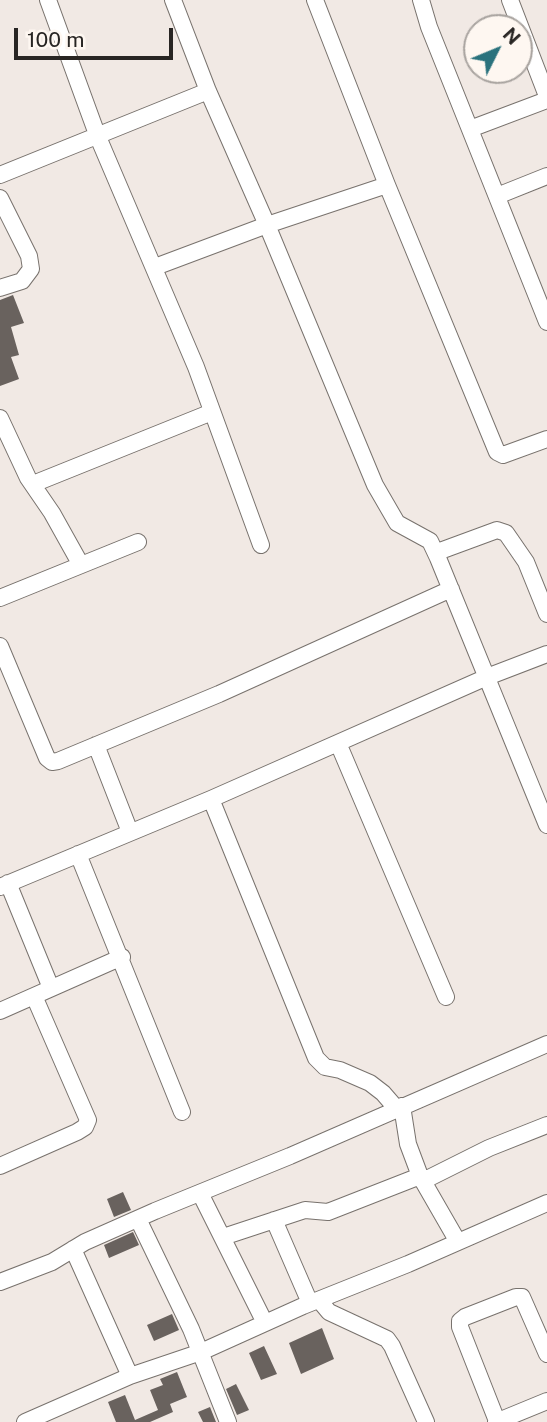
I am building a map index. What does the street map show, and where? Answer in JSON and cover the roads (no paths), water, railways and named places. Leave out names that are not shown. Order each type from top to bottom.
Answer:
[{"type":"street","points":[[48,0],[98,137],[155,267],[261,545]]},
{"type":"street","points":[[173,0],[208,91],[268,225],[375,485],[397,523],[430,541],[547,825]]},
{"type":"street","points":[[315,0],[387,185],[497,452],[503,456],[547,439]]},
{"type":"street","points":[[421,0],[429,27],[547,322]]},
{"type":"street","points":[[470,129],[547,98],[510,0]]},
{"type":"street","points":[[0,175],[208,91]]},
{"type":"street","points":[[497,196],[547,176]]},
{"type":"street","points":[[155,267],[387,185]]},
{"type":"street","points":[[0,198],[29,256],[31,269],[22,281],[0,288]]},
{"type":"street","points":[[33,484],[212,412]]},
{"type":"street","points":[[0,418],[33,484],[81,565]]},
{"type":"street","points":[[438,558],[440,551],[447,547],[497,530],[506,533],[526,562],[547,614]]},
{"type":"street","points":[[0,598],[138,542]]},
{"type":"street","points":[[0,646],[47,758],[52,762],[219,694],[451,589]]},
{"type":"street","points":[[51,988],[4,885],[212,799],[487,677],[547,654]]},
{"type":"street","points":[[338,743],[446,997]]},
{"type":"street","points":[[96,745],[130,832]]},
{"type":"street","points":[[212,799],[316,1058],[325,1067],[341,1070],[370,1083],[399,1107],[408,1144],[421,1178],[458,1242]]},
{"type":"street","points":[[78,854],[122,957],[182,1112]]},
{"type":"street","points":[[0,1011],[122,957]]},
{"type":"street","points":[[0,1166],[77,1132],[85,1127],[88,1119],[34,996]]},
{"type":"street","points":[[0,1282],[52,1262],[73,1249],[138,1219],[547,1044]]},
{"type":"street","points":[[223,1237],[305,1210],[328,1212],[421,1178],[547,1125]]},
{"type":"street","points":[[200,1193],[265,1323]]},
{"type":"street","points":[[25,1422],[130,1376],[201,1352],[314,1301],[547,1203]]},
{"type":"street","points":[[138,1219],[201,1352],[228,1422]]},
{"type":"street","points":[[274,1220],[314,1301],[329,1312],[387,1339],[426,1422]]},
{"type":"street","points":[[73,1249],[130,1376]]},
{"type":"street","points":[[547,1354],[522,1297],[516,1297],[460,1321],[497,1422],[547,1401]]}]
